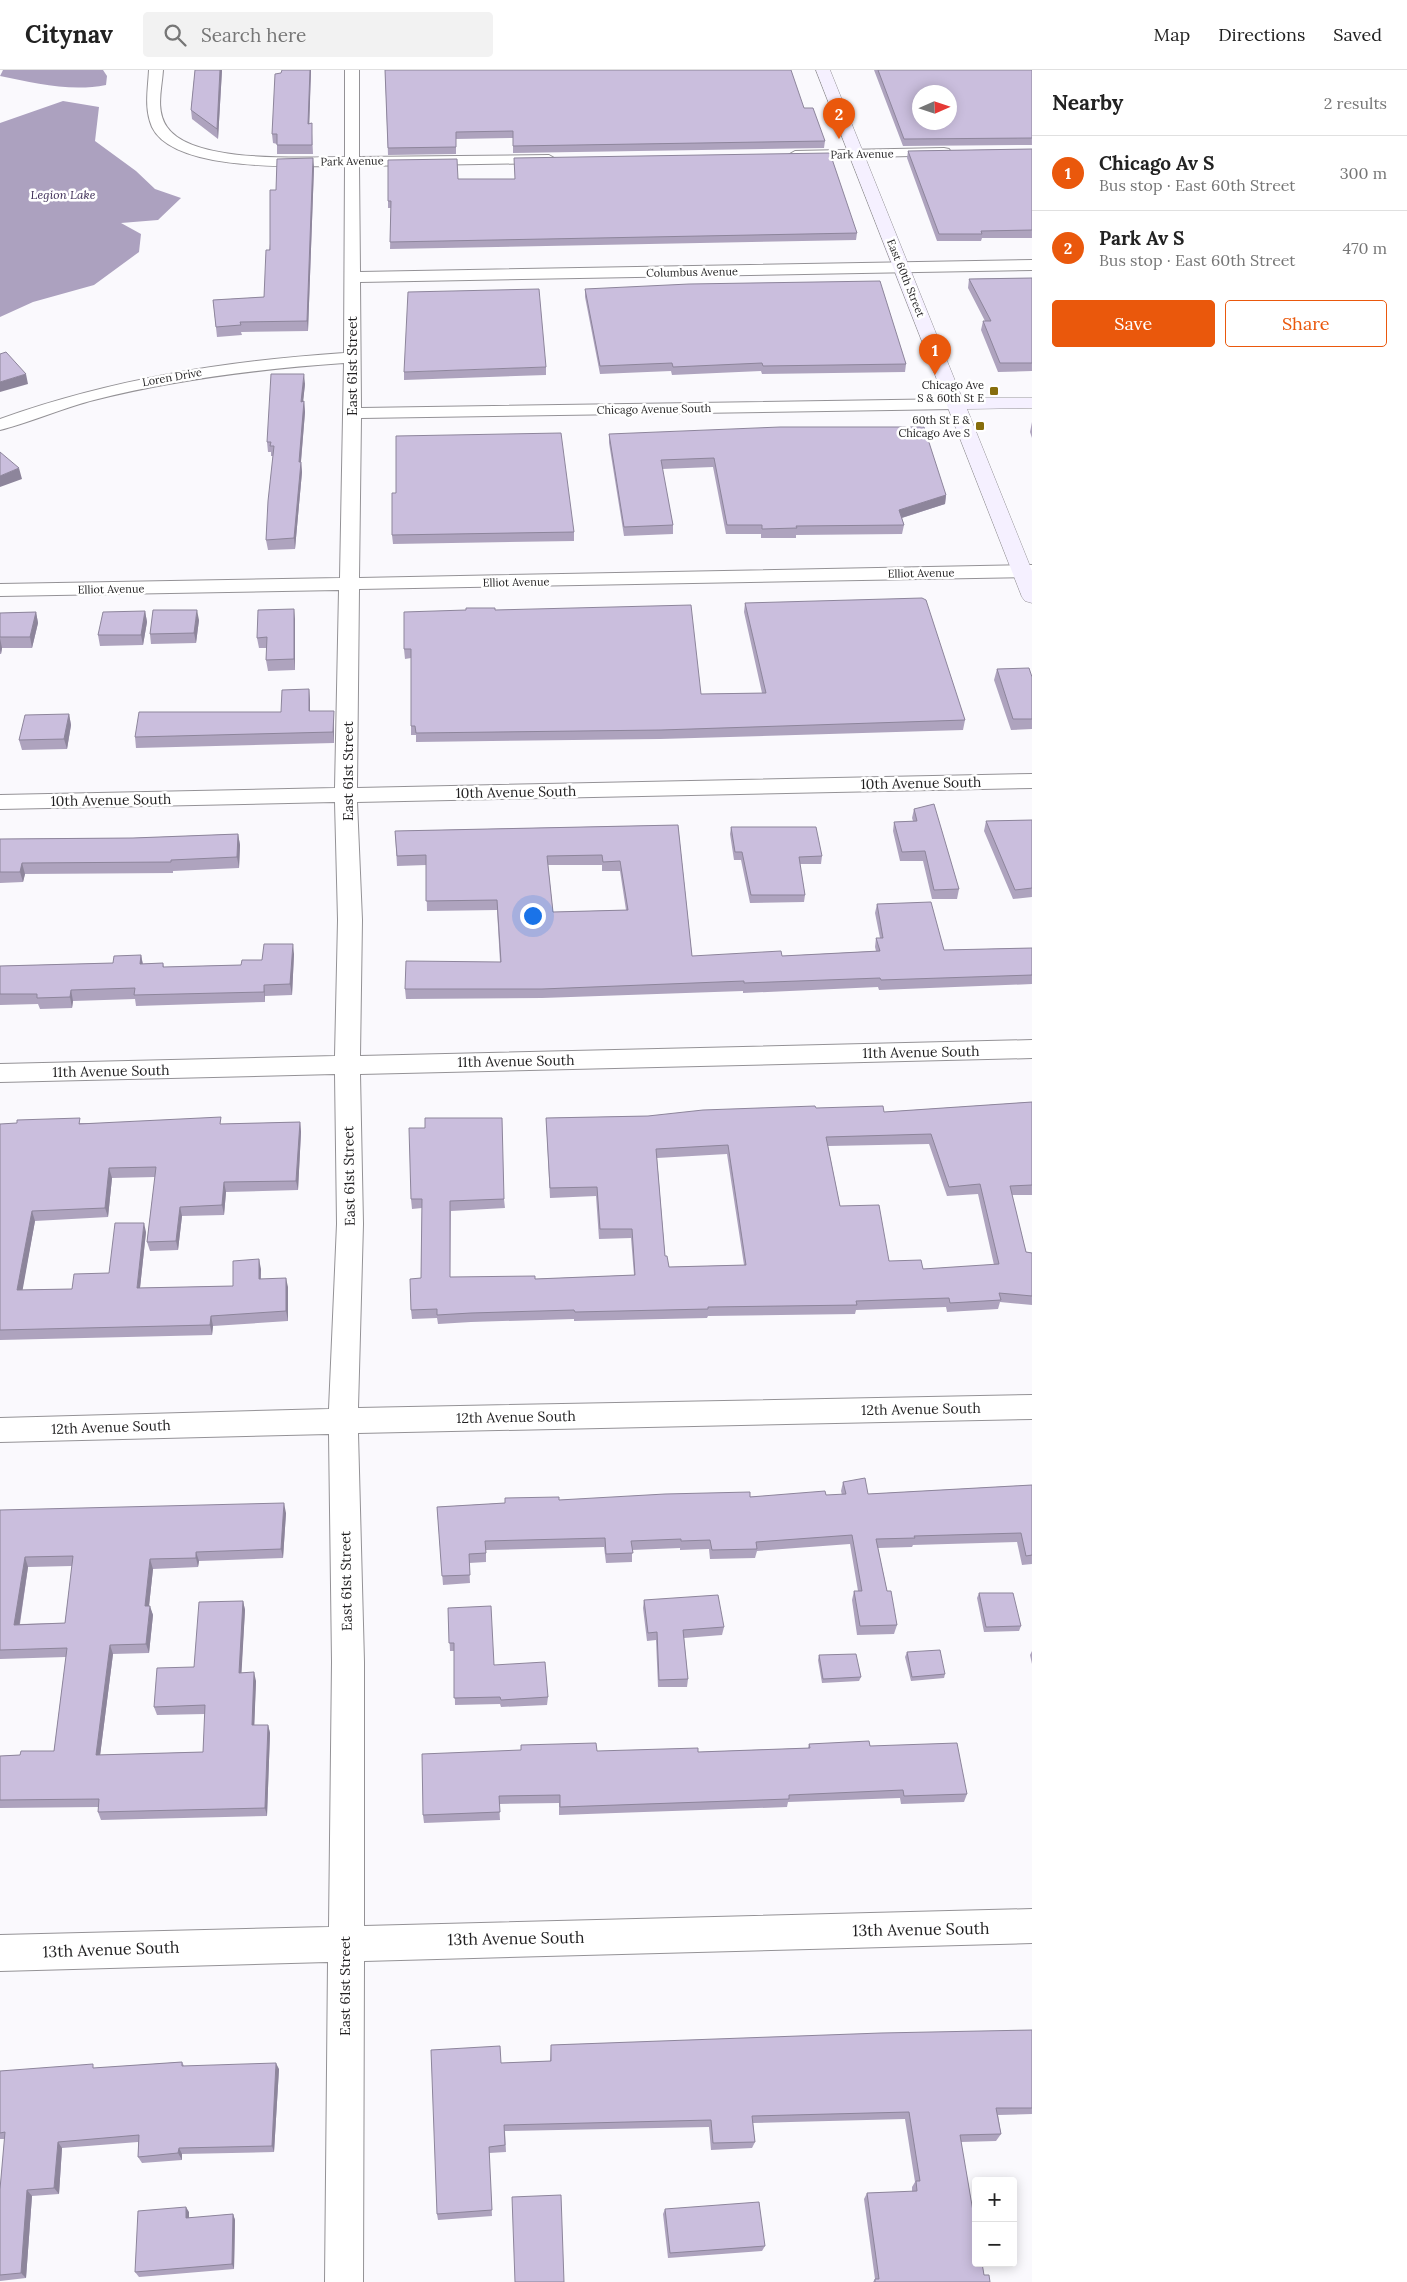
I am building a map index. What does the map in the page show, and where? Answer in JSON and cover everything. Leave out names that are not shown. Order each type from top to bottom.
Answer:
[{"type":"street","name":"Park Avenue","points":[[156,70],[154,113],[162,134],[182,145],[208,155],[244,160],[352,162],[567,158]]},
{"type":"street","name":"East 61st Street","points":[[344,2282],[348,1662],[343,1421],[350,1224],[346,1065],[350,920],[346,796],[352,413],[350,358],[352,70]]},
{"type":"street","name":"East 60th Street","points":[[823,70],[956,404],[1027,571],[1032,597]]},
{"type":"street","name":"Park Avenue","points":[[785,155],[962,151]]},
{"type":"street","name":"Columbus Avenue","points":[[352,277],[1032,265]]},
{"type":"street","name":"Loren Drive","points":[[0,425],[91,394],[154,379],[218,369],[350,358]]},
{"type":"street","points":[[956,404],[1032,403]]},
{"type":"street","name":"Chicago Avenue South","points":[[352,413],[956,404]]},
{"type":"street","name":"Elliot Avenue","points":[[0,590],[1027,571]]},
{"type":"street","name":"10th Avenue South","points":[[0,802],[1032,781]]},
{"type":"street","name":"11th Avenue South","points":[[0,1073],[1032,1049]]},
{"type":"street","name":"12th Avenue South","points":[[0,1430],[1032,1407]]},
{"type":"street","name":"13th Avenue South","points":[[0,1953],[345,1942],[1032,1926]]},
{"type":"water","points":[[3,70],[103,70],[107,76],[106,85],[79,88],[39,84],[0,76]]},
{"type":"water","name":"Legion Lake","points":[[63,101],[99,107],[95,141],[136,171],[155,189],[181,198],[158,220],[121,223],[141,234],[139,252],[94,285],[33,302],[0,317],[0,123]]},
{"type":"building","points":[[195,70],[220,70],[217,129],[191,110]]},
{"type":"building","points":[[282,70],[310,70],[308,124],[312,123],[312,145],[277,145],[277,134],[272,134],[275,74],[281,73]]},
{"type":"building","points":[[385,70],[791,70],[804,108],[813,108],[825,141],[513,146],[513,131],[456,132],[456,147],[388,148]]},
{"type":"building","points":[[878,70],[1032,70],[1032,138],[904,139]]},
{"type":"building","points":[[1032,149],[1032,230],[981,231],[982,234],[939,234],[908,151]]},
{"type":"building","points":[[830,153],[857,233],[390,242],[391,201],[388,201],[388,160],[457,159],[458,179],[515,179],[514,158]]},
{"type":"building","points":[[313,158],[307,321],[240,322],[241,325],[216,327],[213,300],[264,297],[266,250],[270,250],[270,190],[276,190],[277,159]]},
{"type":"building","points":[[1032,278],[1032,363],[1000,363],[983,321],[991,321],[969,279]]},
{"type":"building","points":[[880,281],[906,364],[763,366],[762,363],[673,367],[672,363],[600,366],[585,289],[689,284]]},
{"type":"building","points":[[539,289],[546,367],[404,372],[408,292]]},
{"type":"building","points":[[6,352],[26,374],[0,382],[0,354]]},
{"type":"building","points":[[271,374],[304,374],[301,402],[304,401],[294,538],[266,540],[274,446],[270,446],[271,442],[267,442]]},
{"type":"building","points":[[780,427],[924,427],[946,495],[899,510],[904,525],[796,526],[797,528],[762,529],[762,525],[727,525],[714,458],[661,460],[673,525],[624,527],[609,434]]},
{"type":"building","points":[[561,433],[574,532],[392,535],[392,493],[396,493],[396,436]]},
{"type":"building","points":[[0,452],[19,468],[0,476]]},
{"type":"building","points":[[922,598],[926,600],[965,720],[661,730],[416,733],[415,726],[411,726],[411,649],[404,649],[404,612],[466,610],[466,608],[495,608],[495,610],[691,605],[701,694],[766,693],[745,603]]},
{"type":"building","points":[[294,609],[294,659],[266,660],[267,637],[257,638],[258,610]]},
{"type":"building","points":[[153,610],[197,610],[194,633],[150,634]]},
{"type":"building","points":[[145,611],[141,635],[98,635],[103,612]]},
{"type":"building","points":[[36,612],[30,637],[0,637],[0,613]]},
{"type":"building","points":[[1029,668],[1032,677],[1032,719],[1013,719],[997,669]]},
{"type":"building","points":[[309,689],[309,711],[334,711],[333,732],[135,737],[139,712],[281,712],[282,690]]},
{"type":"building","points":[[69,714],[64,739],[19,740],[25,715]]},
{"type":"building","points":[[934,804],[959,889],[934,890],[925,851],[902,852],[894,822],[917,821],[914,809]]},
{"type":"building","points":[[1032,820],[1032,888],[1015,890],[986,821]]},
{"type":"building","points":[[678,825],[692,956],[781,951],[782,956],[880,951],[876,938],[883,938],[877,904],[931,902],[944,950],[1032,948],[1032,975],[744,983],[744,981],[542,989],[405,989],[406,961],[501,962],[497,900],[426,901],[426,855],[397,856],[395,831]],"holes":[[[602,855],[603,862],[620,861],[628,910],[553,912],[547,856]]]},
{"type":"building","points":[[731,827],[816,827],[822,856],[799,857],[805,895],[751,895],[742,852],[735,852]]},
{"type":"building","points":[[238,834],[237,857],[171,860],[171,862],[22,863],[20,872],[0,872],[0,839],[133,838]]},
{"type":"building","points":[[264,944],[293,944],[290,984],[264,985],[264,992],[134,995],[135,988],[71,990],[70,997],[37,998],[37,994],[0,994],[0,966],[113,963],[114,956],[141,955],[140,964],[163,963],[163,967],[241,965],[242,960],[262,960]]},
{"type":"building","points":[[1032,1102],[1032,1185],[1010,1186],[1026,1252],[1032,1253],[1032,1296],[999,1293],[1001,1300],[950,1303],[949,1298],[856,1301],[857,1305],[708,1307],[708,1309],[575,1312],[574,1310],[437,1315],[437,1309],[411,1310],[410,1279],[421,1278],[422,1199],[411,1199],[409,1128],[425,1128],[425,1118],[502,1118],[504,1199],[450,1201],[450,1277],[535,1276],[535,1279],[635,1275],[632,1229],[600,1229],[597,1187],[550,1188],[546,1118],[648,1116],[703,1110],[815,1106],[816,1108],[883,1106],[884,1112]],"holes":[[[931,1134],[949,1187],[980,1184],[999,1264],[923,1269],[921,1260],[889,1261],[879,1205],[840,1206],[826,1137]],[[728,1145],[746,1265],[669,1267],[667,1256],[665,1256],[656,1149]]]},
{"type":"building","points":[[221,1117],[220,1124],[300,1122],[296,1181],[224,1182],[222,1205],[180,1207],[176,1241],[147,1242],[156,1167],[109,1168],[105,1208],[32,1211],[17,1290],[72,1289],[74,1274],[109,1273],[115,1223],[144,1223],[137,1288],[233,1286],[233,1261],[259,1259],[259,1279],[286,1278],[286,1311],[211,1316],[210,1325],[0,1330],[0,1124],[17,1123],[17,1120],[80,1118],[79,1124]]},
{"type":"building","points":[[865,1478],[868,1494],[1032,1485],[1032,1555],[1026,1556],[1021,1533],[876,1539],[887,1591],[891,1591],[897,1625],[860,1626],[854,1591],[862,1591],[852,1535],[756,1542],[757,1549],[712,1550],[710,1540],[631,1541],[633,1553],[606,1554],[605,1538],[485,1541],[486,1553],[469,1554],[470,1575],[442,1576],[437,1507],[505,1503],[505,1498],[559,1497],[559,1500],[665,1494],[750,1492],[750,1497],[825,1491],[826,1495],[846,1494],[843,1482]]},
{"type":"building","points":[[284,1503],[281,1549],[196,1552],[196,1558],[150,1559],[145,1606],[150,1606],[146,1644],[110,1645],[96,1755],[203,1752],[205,1705],[154,1707],[157,1668],[194,1667],[199,1602],[243,1601],[239,1673],[254,1672],[252,1725],[268,1725],[265,1808],[98,1812],[99,1799],[0,1800],[0,1756],[20,1755],[21,1751],[54,1751],[67,1648],[0,1650],[0,1510]],"holes":[[[73,1556],[65,1623],[14,1625],[25,1557]]]},
{"type":"building","points":[[979,1593],[1013,1593],[1021,1626],[986,1627]]},
{"type":"building","points":[[718,1595],[724,1627],[683,1630],[688,1679],[659,1680],[657,1632],[648,1633],[644,1600]]},
{"type":"building","points":[[491,1606],[494,1665],[545,1662],[548,1697],[501,1700],[500,1697],[454,1698],[454,1643],[449,1643],[448,1608]]},
{"type":"building","points":[[940,1650],[945,1674],[912,1677],[907,1652]]},
{"type":"building","points":[[856,1654],[861,1677],[823,1679],[819,1655]]},
{"type":"building","points":[[869,1741],[870,1746],[957,1743],[967,1794],[904,1796],[903,1790],[789,1795],[789,1799],[560,1807],[560,1795],[499,1796],[500,1812],[423,1815],[422,1754],[521,1750],[521,1745],[596,1743],[597,1751],[698,1748],[698,1752],[810,1748],[809,1744]]},
{"type":"building","points":[[1032,2030],[1032,2108],[996,2108],[1001,2134],[960,2135],[972,2206],[972,2267],[983,2267],[984,2275],[989,2275],[990,2282],[875,2282],[875,2279],[879,2279],[867,2193],[917,2191],[916,2181],[920,2181],[909,2112],[752,2116],[755,2142],[713,2143],[711,2120],[504,2125],[505,2145],[489,2147],[492,2210],[437,2214],[431,2050],[500,2046],[501,2063],[551,2061],[551,2045],[881,2033]]},
{"type":"building","points":[[182,2062],[182,2066],[276,2063],[272,2146],[179,2148],[178,2153],[138,2157],[139,2135],[58,2142],[54,2188],[27,2190],[21,2273],[0,2275],[0,2189],[5,2132],[0,2133],[0,2071],[93,2064],[93,2068]]},
{"type":"building","points":[[561,2195],[564,2282],[515,2282],[512,2197]]},
{"type":"building","points":[[759,2202],[765,2246],[670,2253],[665,2209]]},
{"type":"building","points":[[186,2207],[186,2218],[233,2214],[232,2264],[135,2272],[138,2211]]},
{"type":"place","name":"Park Av S","points":[[839,139]]},
{"type":"place","name":"Chicago Av S","points":[[935,375]]},
{"type":"place","name":"Chicago Ave S & 60th St E","points":[[994,391]]},
{"type":"place","name":"60th St E & Chicago Ave S","points":[[980,426]]}]
